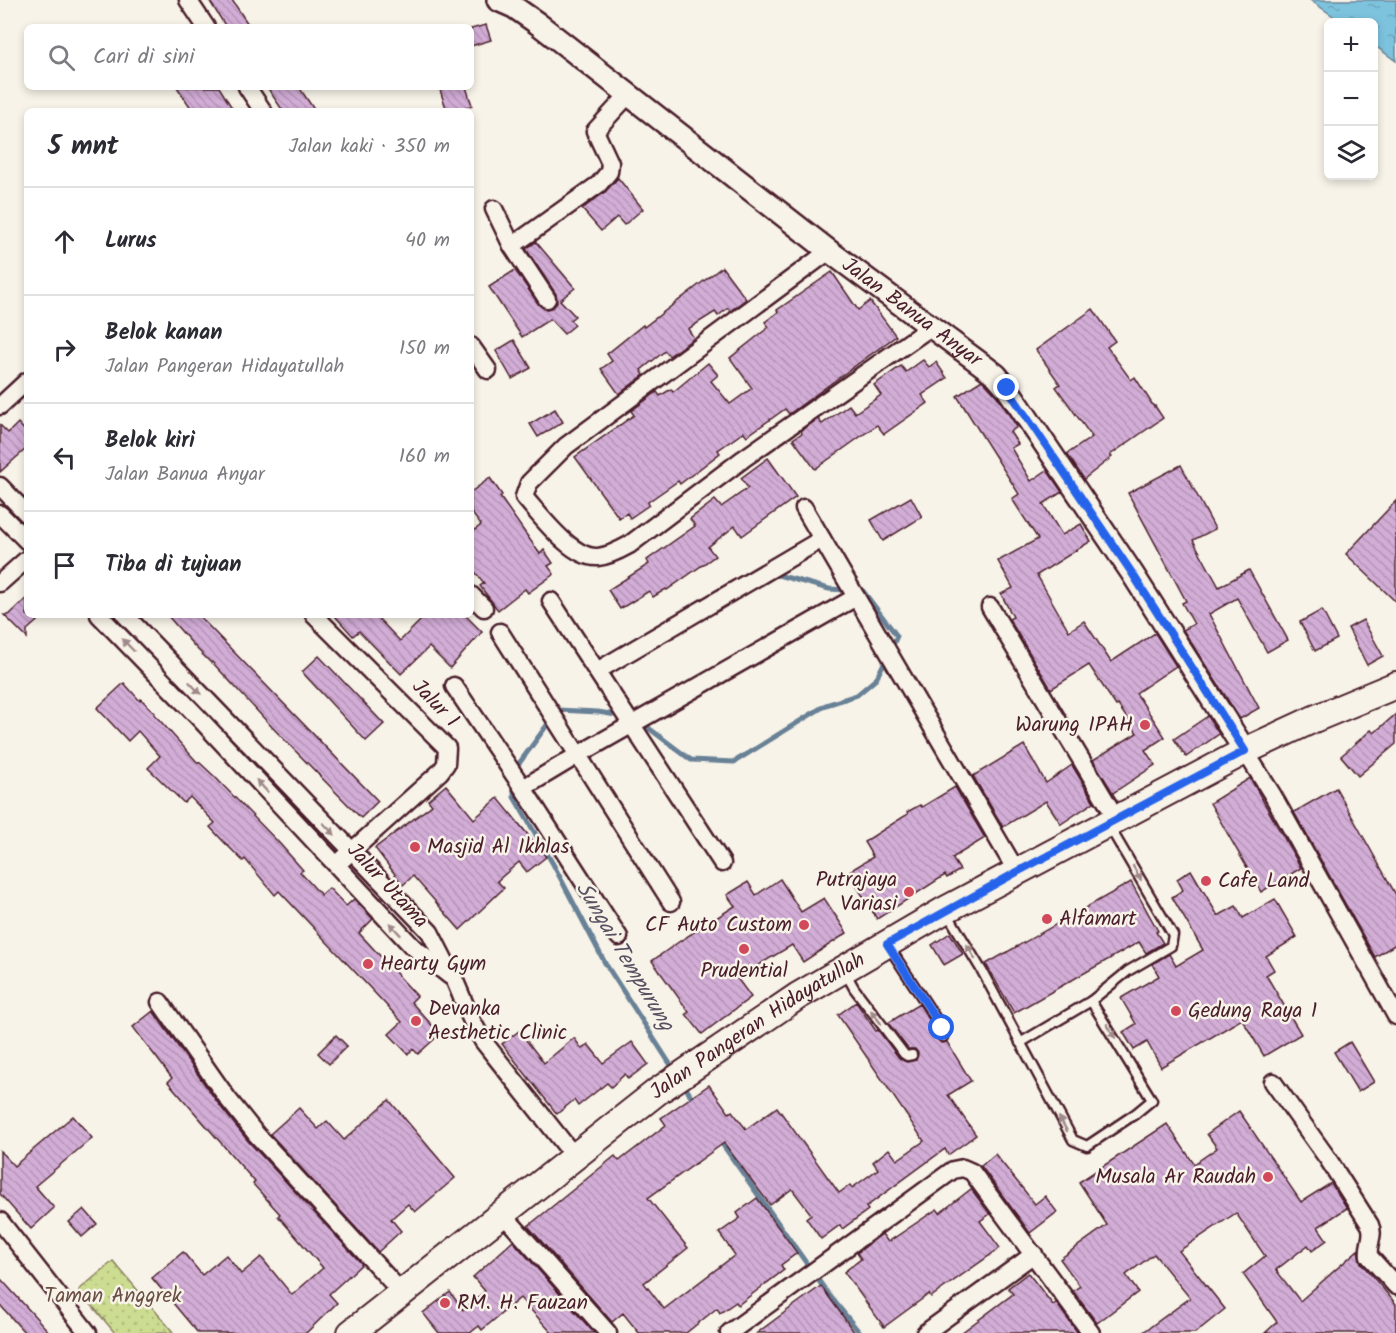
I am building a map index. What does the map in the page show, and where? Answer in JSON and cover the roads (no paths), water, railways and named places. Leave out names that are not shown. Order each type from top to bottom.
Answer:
[{"type":"main road","name":"Jalan Pangeran Hidayatullah","points":[[351,1333],[658,1091],[798,996],[945,910],[1112,820],[1245,751],[1396,685]]},
{"type":"street","points":[[188,0],[204,24]]},
{"type":"street","name":"Jalan Banua Anyar","points":[[498,0],[529,17],[829,251],[996,375],[1132,573],[1245,751]]},
{"type":"street","points":[[249,90],[261,108]]},
{"type":"street","points":[[512,246],[606,177],[610,163],[595,130],[629,94]]},
{"type":"street","points":[[494,209],[512,246],[547,299]]},
{"type":"street","points":[[829,251],[566,447],[529,483],[524,497],[570,546],[584,554],[598,557],[629,545],[743,459],[932,326]]},
{"type":"street","points":[[474,349],[488,370]]},
{"type":"street","points":[[0,406],[24,384]]},
{"type":"street","points":[[0,486],[24,511]]},
{"type":"street","points":[[804,508],[1017,872]]},
{"type":"street","points":[[0,514],[24,538]]},
{"type":"street","points":[[597,671],[822,539]]},
{"type":"street","points":[[0,584],[24,562]]},
{"type":"street","points":[[523,788],[856,597]]},
{"type":"street","points":[[474,598],[483,608]]},
{"type":"street","points":[[551,601],[722,863]]},
{"type":"street","points":[[990,607],[1112,820]]},
{"type":"street","name":"Jalur Utama","points":[[102,618],[198,717],[412,946],[455,981]]},
{"type":"street","name":"Jalur Utama","points":[[128,618],[430,932],[455,981]]},
{"type":"street","name":"Jalur 1","points":[[317,618],[447,748],[446,764],[440,772],[351,852]]},
{"type":"street","points":[[500,632],[671,902]]},
{"type":"street","points":[[454,687],[619,936]]},
{"type":"street","points":[[198,717],[212,705]]},
{"type":"street","points":[[1245,751],[1272,794],[1396,1016]]},
{"type":"street","points":[[336,866],[351,852]]},
{"type":"street","points":[[455,981],[483,1041],[574,1156]]},
{"type":"street","points":[[160,1002],[228,1099],[256,1134],[402,1293]]},
{"type":"street","points":[[1273,1082],[1328,1159],[1370,1225],[1372,1235],[1369,1256],[1396,1287]]},
{"type":"street","points":[[729,1333],[958,1168],[972,1172],[1091,1333]]},
{"type":"street","points":[[502,1213],[608,1333]]},
{"type":"street","points":[[0,1221],[88,1333]]},
{"type":"street","points":[[925,1333],[1034,1254]]},
{"type":"lane","points":[[1020,1043],[1091,1001],[1128,971],[1171,946],[1173,935],[1112,820]]},
{"type":"lane","points":[[945,910],[982,971],[1072,1140],[1087,1146],[1152,1100],[1091,1001]]},
{"type":"lane","points":[[887,944],[942,1028],[943,1037]]},
{"type":"lane","points":[[843,970],[904,1054],[912,1055]]},
{"type":"water","points":[[1310,0],[1396,0],[1396,61],[1378,48],[1378,18],[1336,18]]},
{"type":"waterway","name":"Sungai Tempurung","points":[[778,575],[829,589],[863,591],[897,636],[891,649]]},
{"type":"waterway","name":"Sungai Tempurung","points":[[642,723],[691,760],[734,762],[826,705],[857,695],[876,679],[887,657]]},
{"type":"waterway","name":"Sungai Tempurung","points":[[515,769],[558,710],[622,716]]},
{"type":"waterway","name":"Sungai Tempurung","points":[[514,785],[514,797],[553,864],[605,963],[674,1070]]},
{"type":"waterway","name":"Sungai Tempurung","points":[[683,1083],[695,1103]]},
{"type":"waterway","name":"Sungai Tempurung","points":[[718,1138],[826,1291],[860,1333]]},
{"type":"place","name":"Warung IPAH","points":[[1145,725]]},
{"type":"place","name":"Masjid Al Ikhlas","points":[[415,847]]},
{"type":"place","name":"Cafe Land","points":[[1206,881]]},
{"type":"place","name":"Putrajaya Variasi","points":[[909,892]]},
{"type":"place","name":"Alfamart","points":[[1047,919]]},
{"type":"place","name":"CF Auto Custom","points":[[804,925]]},
{"type":"place","name":"Prudential","points":[[744,949]]},
{"type":"place","name":"Hearty Gym","points":[[368,964]]},
{"type":"place","name":"Gedung Raya 1","points":[[1176,1011]]},
{"type":"place","name":"Devanka Aesthetic Clinic","points":[[416,1021]]},
{"type":"place","name":"Musala Ar Raudah","points":[[1268,1177]]},
{"type":"place","name":"RM. H. Fauzan","points":[[445,1303]]},
{"type":"park label","name":"Taman Anggrek","points":[[113,1296]]}]
